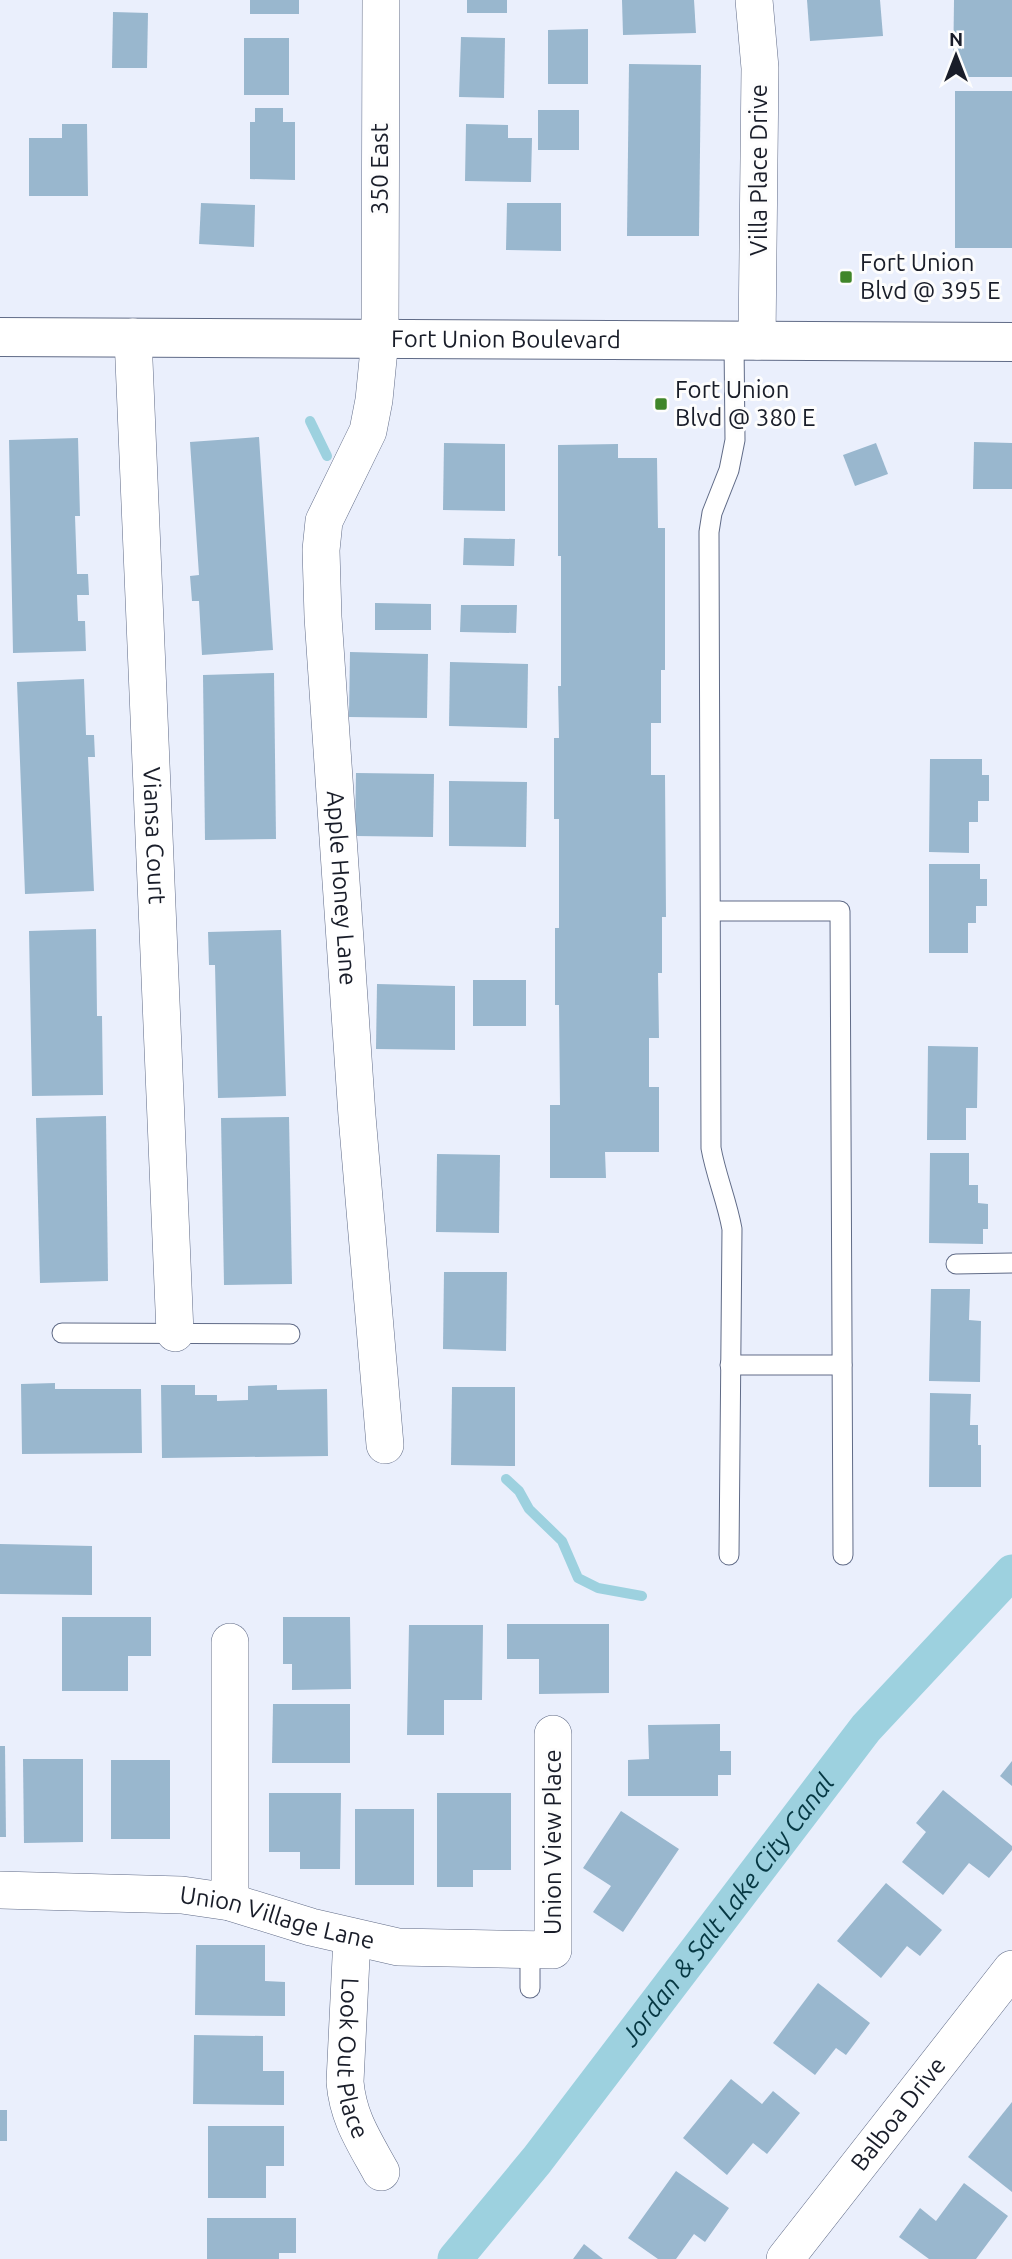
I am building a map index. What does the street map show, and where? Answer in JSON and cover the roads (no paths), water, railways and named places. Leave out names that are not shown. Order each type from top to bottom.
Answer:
[{"type":"main road","name":"Fort Union Boulevard","points":[[0,337],[1012,342]]},
{"type":"street","name":"350 East","points":[[380,339],[381,0]]},
{"type":"street","name":"Villa Place Drive","points":[[746,341],[760,68],[754,0]]},
{"type":"street","name":"Viansa Court","points":[[133,337],[175,1333]]},
{"type":"street","name":"Apple Honey Lane","points":[[380,339],[373,409],[368,430],[324,521],[321,550],[323,617],[357,1116],[385,1445]]},
{"type":"street","points":[[230,1642],[230,1902]]},
{"type":"street","name":"Union View Place","points":[[542,1950],[553,1734]]},
{"type":"street","name":"Union Village Lane","points":[[0,1891],[182,1895],[230,1902],[352,1937],[398,1947],[542,1950]]},
{"type":"street","name":"Look Out Place","points":[[352,1937],[345,2082],[347,2102],[352,2119],[381,2172]]},
{"type":"street","name":"Balboa Drive","points":[[785,2259],[1012,1969]]},
{"type":"lane","points":[[729,1555],[732,1229],[711,1148],[709,531],[712,513],[729,470],[735,440],[746,341]]},
{"type":"lane","points":[[711,911],[840,911],[843,1555]]},
{"type":"lane","points":[[956,1264],[1012,1263]]},
{"type":"lane","points":[[61,1333],[290,1334]]},
{"type":"lane","points":[[730,1365],[842,1365]]},
{"type":"lane","points":[[530,1989],[542,1950]]},
{"type":"waterway","points":[[310,421],[327,456]]},
{"type":"waterway","points":[[506,1479],[519,1491],[529,1509],[562,1541],[578,1578],[598,1588],[642,1596]]},
{"type":"waterway","name":"Jordan & Salt Lake City Canal","points":[[455,2259],[537,2160],[866,1728],[1012,1572]]},
{"type":"place","name":"Fort Union Blvd @ 395 E","points":[[846,277]]},
{"type":"place","name":"Fort Union Blvd @ 380 E","points":[[661,404]]}]
